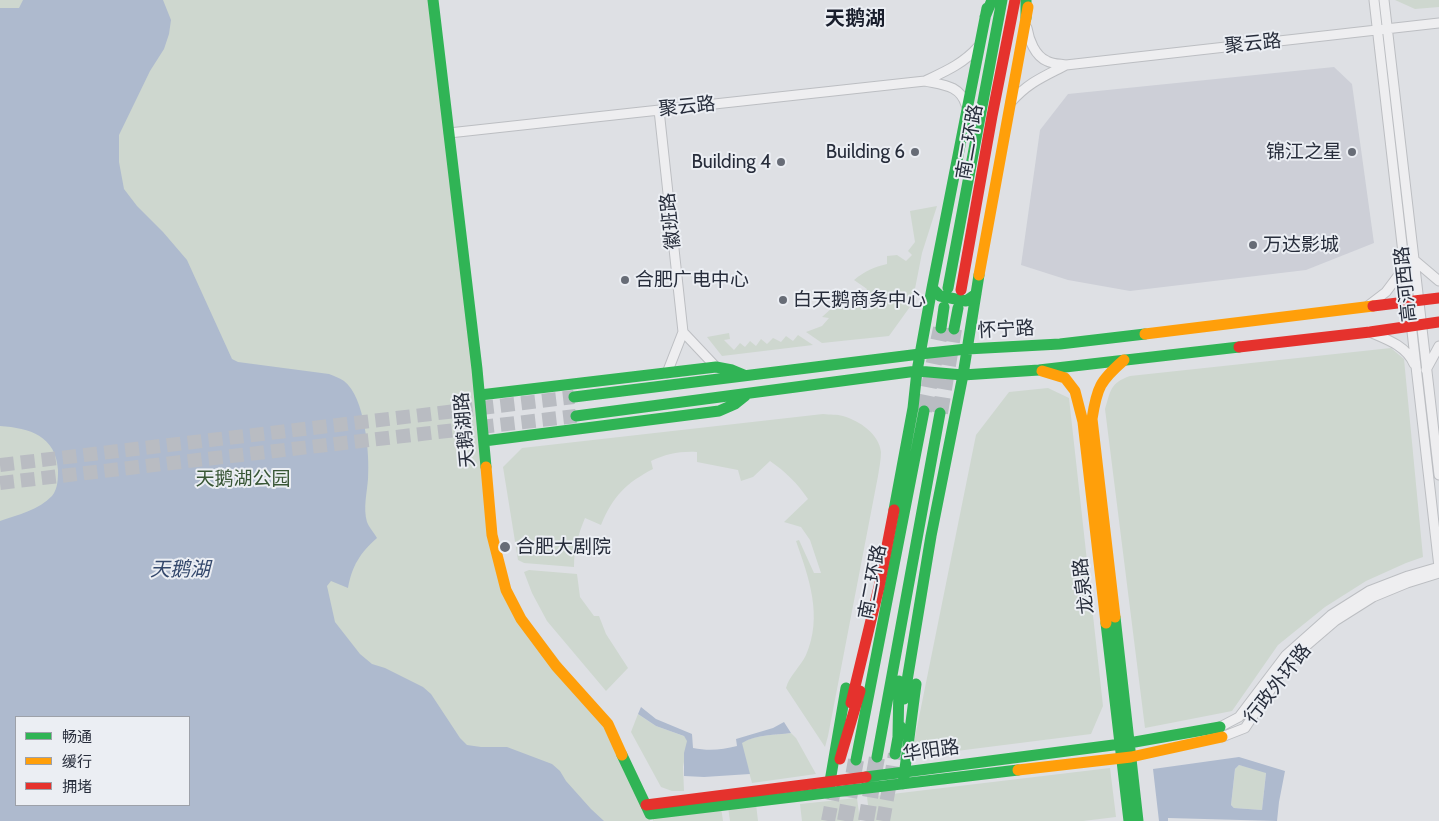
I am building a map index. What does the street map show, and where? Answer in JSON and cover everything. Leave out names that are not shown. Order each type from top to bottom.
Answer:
[{"type":"main road","name":"天鹅湖路","points":[[433,0],[482,395],[492,535],[506,590],[521,619],[556,666],[608,724],[652,809]]},
{"type":"main road","name":"天鹅湖路","points":[[440,0],[451,133]]},
{"type":"main road","points":[[887,603],[839,761],[918,410],[917,371],[985,17],[990,0]]},
{"type":"main road","name":"南二环路","points":[[948,288],[1002,0]]},
{"type":"main road","name":"南二环路","points":[[961,290],[1015,0]]},
{"type":"main road","points":[[895,754],[931,536],[963,375],[1028,0]]},
{"type":"main road","points":[[932,288],[940,296],[966,301],[976,294]]},
{"type":"main road","name":"怀宁路","points":[[574,397],[920,354],[967,349],[1060,344],[1439,298]]},
{"type":"main road","points":[[940,328],[944,307]]},
{"type":"main road","points":[[954,329],[958,308]]},
{"type":"main road","points":[[576,416],[917,371],[963,375],[1039,370],[1370,332],[1439,322]]},
{"type":"main road","name":"龙泉路","points":[[1124,360],[1101,380],[1096,391],[1092,419],[1124,743]]},
{"type":"main road","points":[[482,395],[716,367],[748,376]]},
{"type":"main road","name":"龙泉路","points":[[1039,370],[1066,378],[1075,391],[1083,422],[1126,758],[1138,821]]},
{"type":"main road","points":[[486,440],[719,411],[735,404],[748,394]]},
{"type":"main road","points":[[903,784],[918,672],[952,469],[956,408]]},
{"type":"main road","points":[[828,787],[842,702],[875,577],[900,443],[918,410]]},
{"type":"main road","name":"南二环路","points":[[856,760],[887,603],[918,410]]},
{"type":"main road","name":"南二环路","points":[[877,758],[940,413]]},
{"type":"main road","points":[[898,736],[900,632]]},
{"type":"main road","name":"华阳路","points":[[652,809],[828,787],[904,772],[1221,732]]},
{"type":"main road","name":"华阳路","points":[[828,787],[903,784],[1126,758],[1221,732]]},
{"type":"main road","name":"龙泉路","points":[[1126,758],[1129,821]]},
{"type":"street","name":"高河西路","points":[[1374,0],[1382,30],[1413,259],[1413,300],[1439,567]]},
{"type":"street","name":"高河西路","points":[[1384,0],[1382,30],[1404,268],[1413,300]]},
{"type":"street","points":[[1026,18],[1028,37],[1039,56],[1048,62],[1066,65]]},
{"type":"street","name":"聚云路","points":[[1066,65],[1439,23]]},
{"type":"street","name":"聚云路","points":[[451,133],[924,81],[959,64],[980,45]]},
{"type":"street","points":[[1011,102],[1022,90],[1037,79],[1066,65]]},
{"type":"street","name":"聚云路","points":[[924,81],[959,91],[964,97],[967,109]]},
{"type":"street","name":"徽班路","points":[[659,110],[683,332],[667,372]]},
{"type":"street","points":[[1413,259],[1439,281]]},
{"type":"street","points":[[1367,306],[1386,292],[1404,268]]},
{"type":"street","points":[[683,332],[716,367]]},
{"type":"street","points":[[1370,332],[1393,341],[1411,357],[1421,370],[1439,346]]},
{"type":"street","name":"高河西路","points":[[1421,370],[1439,475]]},
{"type":"street","name":"行政外环路","points":[[1221,732],[1239,717],[1286,655],[1331,615],[1369,591],[1408,576],[1439,567]]},
{"type":"street","name":"行政外环路","points":[[1221,732],[1245,728],[1277,680],[1300,651],[1335,621],[1373,597],[1407,583],[1439,573]]},
{"type":"shaded area","points":[[1334,67],[1352,84],[1374,243],[1306,270],[1130,291],[1068,280],[1021,265],[1040,130],[1068,94]]},
{"type":"green space","name":"天鹅湖公园","points":[[0,0],[433,0],[484,441],[505,590],[608,724],[650,814],[650,821],[0,821]]},
{"type":"green space","points":[[1395,0],[1439,0],[1439,7],[1415,9]]},
{"type":"green space","points":[[937,206],[922,253],[912,304],[889,336],[822,343],[806,332],[822,326],[829,318],[822,317],[833,307],[842,309],[842,300],[854,308],[861,302],[867,289],[854,280],[878,266],[887,264],[887,256],[897,255],[906,261],[912,255],[908,251],[915,242],[910,211]]},
{"type":"green space","points":[[729,333],[730,339],[724,340],[734,350],[740,343],[745,347],[750,341],[756,346],[761,339],[767,344],[773,338],[781,342],[786,336],[793,341],[798,335],[813,345],[722,356],[707,337]]},
{"type":"green space","points":[[1391,348],[1404,359],[1423,557],[1366,581],[1325,607],[1278,645],[1232,711],[1145,728],[1105,409],[1112,388],[1118,381],[1130,376]]},
{"type":"green space","points":[[1048,388],[1069,398],[1103,706],[1091,734],[917,756],[912,752],[976,435],[1009,392]]},
{"type":"green space","points":[[823,414],[843,416],[856,421],[873,434],[877,439],[881,452],[878,476],[825,747],[786,688],[806,655],[811,640],[814,612],[809,583],[796,541],[799,540],[814,573],[821,573],[810,540],[801,527],[784,522],[808,499],[791,478],[770,461],[753,477],[741,481],[738,470],[697,462],[697,452],[668,455],[651,461],[653,469],[621,491],[610,506],[601,525],[585,518],[577,542],[574,567],[524,563],[518,560],[503,467],[522,448]]},
{"type":"green space","points":[[529,570],[577,574],[580,597],[594,616],[599,616],[606,634],[628,668],[606,691],[547,621],[532,593],[524,572]]},
{"type":"green space","points":[[638,714],[656,726],[684,736],[688,741],[683,767],[684,791],[672,791],[661,787],[631,732]]},
{"type":"green space","points":[[791,733],[796,738],[816,774],[752,783],[741,743],[759,736]]},
{"type":"green space","points":[[1239,765],[1266,772],[1262,810],[1234,808],[1231,805],[1235,769]]},
{"type":"green space","points":[[1110,768],[1116,817],[1083,821],[870,821],[867,797]]},
{"type":"green space","points":[[857,798],[860,821],[802,821],[800,804]]},
{"type":"green space","points":[[756,804],[758,821],[730,821],[728,807]]},
{"type":"green space","points":[[721,807],[723,821],[653,821],[652,815]]},
{"type":"water","name":"天鹅湖","points":[[23,0],[163,0],[171,20],[169,34],[164,49],[150,71],[119,135],[119,162],[124,189],[137,206],[187,260],[232,359],[238,362],[329,374],[344,381],[357,400],[367,441],[366,517],[377,538],[358,560],[348,588],[331,581],[327,586],[335,622],[360,654],[372,664],[385,668],[423,687],[431,694],[460,738],[467,745],[507,747],[552,764],[591,809],[604,821],[0,821],[0,521],[27,512],[47,501],[55,490],[58,470],[52,449],[40,436],[21,429],[0,426],[0,8],[19,8]]},
{"type":"water","points":[[641,707],[656,719],[692,734],[693,748],[704,750],[737,746],[736,739],[773,728],[784,722],[791,733],[760,736],[742,743],[750,774],[704,777],[684,776],[684,753],[687,741],[684,736],[656,726],[638,714]]},
{"type":"water","points":[[1239,757],[1285,771],[1277,821],[1168,818],[1168,821],[1159,821],[1153,769]],"holes":[[[1239,765],[1266,773],[1262,810],[1234,808],[1231,805],[1235,769]]]},
{"type":"tunnel","points":[[924,411],[941,328]]},
{"type":"tunnel","points":[[940,413],[954,329]]},
{"type":"tunnel","points":[[0,465],[574,397]]},
{"type":"tunnel","points":[[0,483],[576,416]]},
{"type":"tunnel","points":[[883,821],[895,754]]},
{"type":"tunnel","points":[[866,821],[877,757]]},
{"type":"tunnel","points":[[845,821],[856,760]]},
{"type":"tunnel","points":[[828,821],[836,780]]},
{"type":"traffic: fast","points":[[433,0],[477,369],[486,467]]},
{"type":"traffic: fast","points":[[985,17],[992,0]]},
{"type":"traffic: fast","points":[[948,288],[1002,0]]},
{"type":"traffic: fast","points":[[1026,0],[1026,18]]},
{"type":"traffic: fast","points":[[894,510],[913,408],[917,371],[932,288],[987,8]]},
{"type":"traffic: fast","points":[[904,699],[931,536],[963,375],[979,275]]},
{"type":"traffic: fast","points":[[932,288],[940,296],[966,301],[976,294]]},
{"type":"traffic: fast","points":[[941,328],[944,307]]},
{"type":"traffic: fast","points":[[954,329],[958,308]]},
{"type":"traffic: fast","points":[[574,397],[920,354],[967,349],[1060,344],[1145,334]]},
{"type":"traffic: fast","points":[[576,416],[917,371],[963,375],[1039,370],[1239,347]]},
{"type":"traffic: fast","points":[[480,395],[716,367],[732,370],[744,375]]},
{"type":"traffic: fast","points":[[484,441],[719,411],[735,404],[745,396]]},
{"type":"traffic: fast","points":[[856,760],[924,411]]},
{"type":"traffic: fast","points":[[877,757],[940,413]]},
{"type":"traffic: fast","points":[[1115,617],[1138,821]]},
{"type":"traffic: fast","points":[[1106,623],[1129,821]]},
{"type":"traffic: fast","points":[[898,736],[899,681]]},
{"type":"traffic: fast","points":[[903,784],[916,684]]},
{"type":"traffic: fast","points":[[828,793],[846,688]]},
{"type":"traffic: fast","points":[[895,754],[900,726]]},
{"type":"traffic: fast","points":[[866,777],[1129,743],[1220,727]]},
{"type":"traffic: fast","points":[[622,755],[650,814],[1018,770]]},
{"type":"traffic: slow","points":[[979,275],[1028,7]]},
{"type":"traffic: slow","points":[[1145,334],[1373,306]]},
{"type":"traffic: slow","points":[[1115,617],[1092,419],[1101,385],[1124,360]]},
{"type":"traffic: slow","points":[[1042,371],[1065,378],[1075,391],[1083,422],[1106,623]]},
{"type":"traffic: slow","points":[[486,467],[492,535],[506,590],[521,619],[556,666],[608,724],[622,755]]},
{"type":"traffic: slow","points":[[1018,770],[1131,757],[1222,737]]},
{"type":"traffic: jam","points":[[961,290],[1015,0]]},
{"type":"traffic: jam","points":[[1373,306],[1439,298]]},
{"type":"traffic: jam","points":[[1239,347],[1439,322]]},
{"type":"traffic: jam","points":[[851,703],[879,587],[894,510]]},
{"type":"traffic: jam","points":[[840,759],[860,691]]},
{"type":"traffic: jam","points":[[646,805],[866,777]]},
{"type":"place","name":"Building 6","points":[[915,152]]},
{"type":"place","name":"锦江之星","points":[[1352,152]]},
{"type":"place","name":"Building 4","points":[[781,162]]},
{"type":"place","name":"万达影城","points":[[1253,245]]},
{"type":"place","name":"合肥广电中心","points":[[625,280]]},
{"type":"place","name":"白天鹅商务中心","points":[[783,300]]},
{"type":"place","name":"合肥大剧院","points":[[505,547]]},
{"type":"district","name":"天鹅湖","points":[[855,19]]}]
